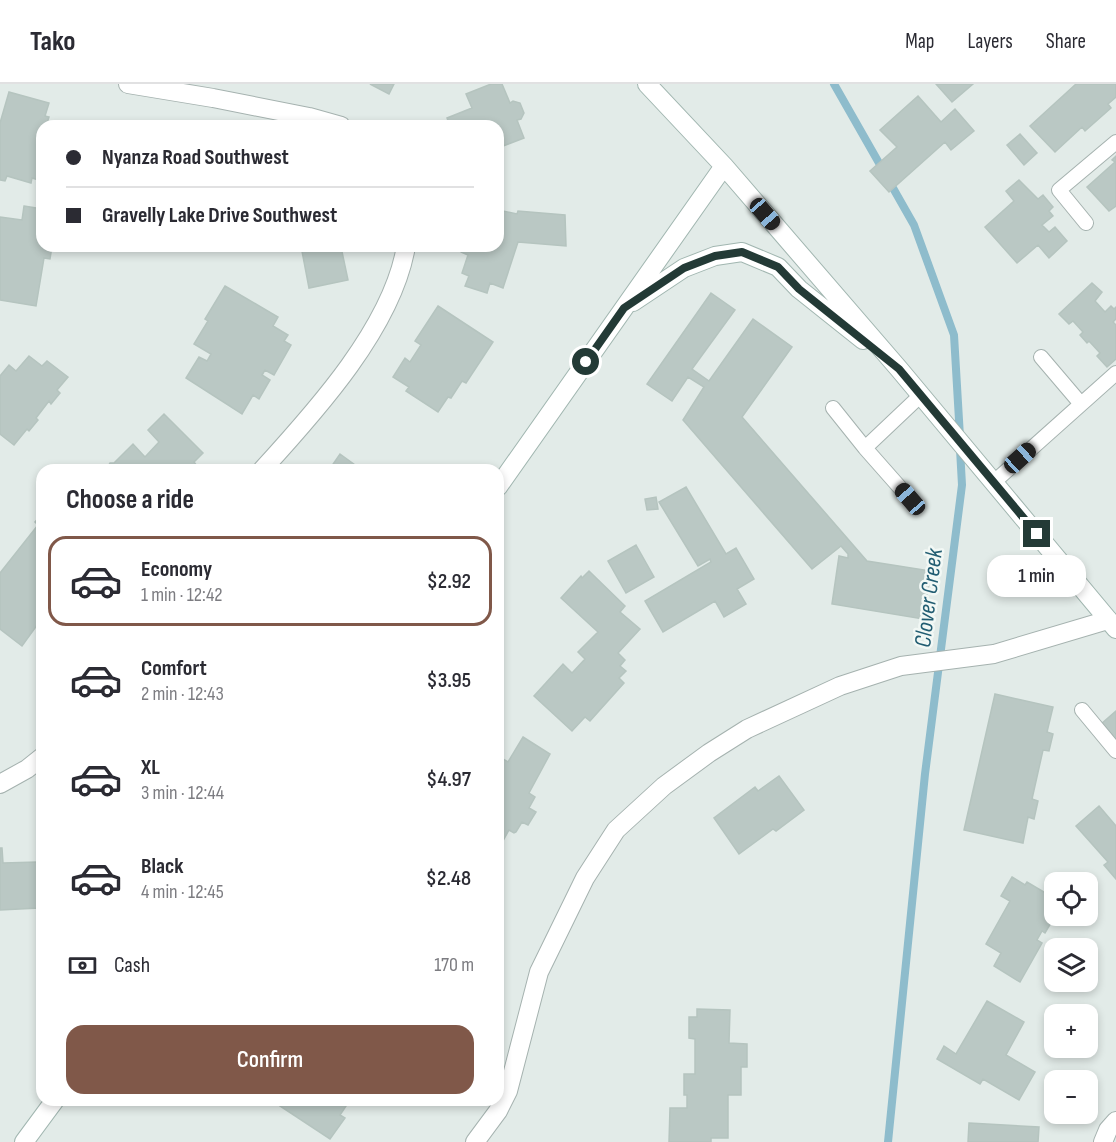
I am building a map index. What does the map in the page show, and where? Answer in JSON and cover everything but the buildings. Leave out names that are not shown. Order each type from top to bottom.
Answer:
[{"type":"street","points":[[128,84],[213,98],[320,120]]},
{"type":"street","points":[[504,1099],[539,972],[585,878],[616,830],[664,786],[747,729],[840,686],[901,666],[993,654],[1112,625],[899,369],[724,166],[647,84]]},
{"type":"street","points":[[504,478],[724,166]]},
{"type":"street","points":[[268,464],[303,426],[369,338],[403,264],[405,252]]},
{"type":"street","points":[[624,308],[684,268],[715,256],[742,252],[778,267],[799,289],[899,369]]},
{"type":"street","points":[[0,784],[36,761]]},
{"type":"street","points":[[24,1142],[51,1106]]},
{"type":"street","points":[[474,1142],[500,1106]]},
{"type":"street","points":[[1103,1142],[1108,1130],[1116,1121]]},
{"type":"lane","points":[[1086,223],[1059,190],[1116,142]]},
{"type":"lane","points":[[1041,357],[1081,404]]},
{"type":"lane","points":[[994,482],[1116,373]]},
{"type":"lane","points":[[865,448],[921,395]]},
{"type":"lane","points":[[833,408],[910,499]]},
{"type":"lane","points":[[1082,710],[1116,751]]},
{"type":"waterway","name":"Clover Creek","points":[[834,84],[883,170]]},
{"type":"waterway","name":"Clover Creek","points":[[889,181],[914,225],[954,335],[960,437]]},
{"type":"waterway","name":"Clover Creek","points":[[888,1142],[925,774],[962,485],[960,449]]},
{"type":"route","points":[[586,362],[624,308],[684,268],[715,256],[742,252],[778,267],[799,289],[899,369],[1037,534]]}]
